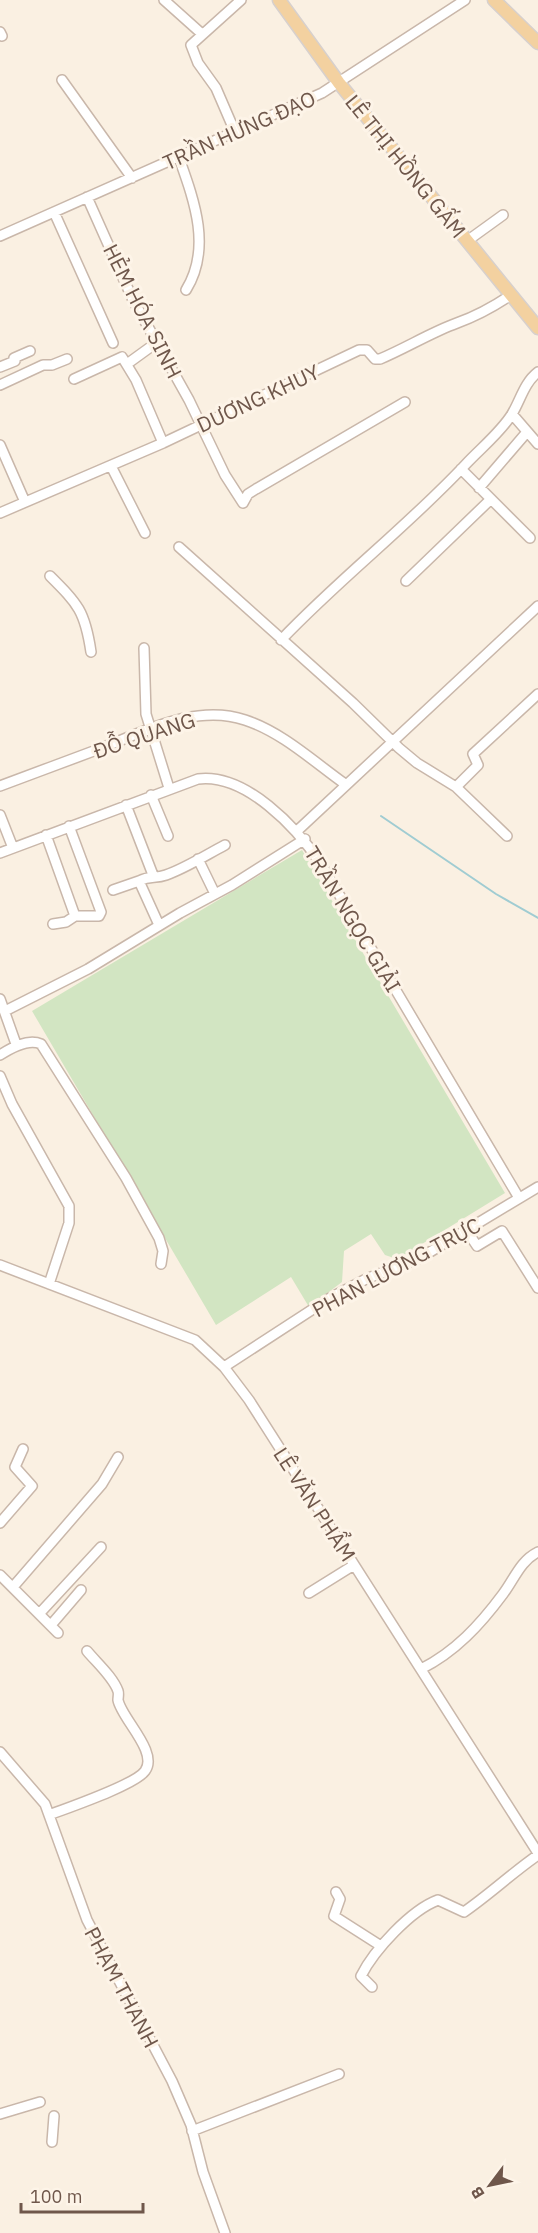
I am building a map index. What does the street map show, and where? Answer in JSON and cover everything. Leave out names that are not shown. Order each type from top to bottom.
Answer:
[{"type":"main road","name":"LÊ THỊ HỒNG GẤM","points":[[279,0],[339,83],[538,328]]},
{"type":"main road","points":[[494,0],[538,43]]},
{"type":"street","points":[[164,0],[202,34]]},
{"type":"street","points":[[236,132],[216,88],[198,63],[191,48],[192,43],[241,0]]},
{"type":"street","name":"TRẦN HƯNG ĐẠO","points":[[0,236],[306,101],[339,83],[465,0]]},
{"type":"street","points":[[62,80],[132,178]]},
{"type":"street","points":[[179,158],[193,200],[200,238],[199,260],[194,277],[186,290]]},
{"type":"street","name":"HẺM HÓA SINH","points":[[87,197],[133,300],[201,424],[225,475],[243,502],[248,494],[256,489],[405,402]]},
{"type":"street","points":[[54,212],[113,343]]},
{"type":"street","points":[[467,241],[502,215]]},
{"type":"street","name":"DƯƠNG KHUY","points":[[0,513],[163,443],[359,351],[367,350],[375,359],[401,350],[457,323],[470,320],[511,295]]},
{"type":"street","points":[[127,364],[156,343]]},
{"type":"street","points":[[0,367],[30,351]]},
{"type":"street","points":[[74,379],[122,357],[163,443]]},
{"type":"street","points":[[0,385],[44,365],[52,366],[67,359]]},
{"type":"street","points":[[281,640],[324,595],[371,557],[461,469],[512,414],[529,380],[538,372]]},
{"type":"street","points":[[512,414],[538,444]]},
{"type":"street","points":[[479,488],[527,432]]},
{"type":"street","points":[[0,445],[25,502]]},
{"type":"street","points":[[111,466],[145,533]]},
{"type":"street","points":[[461,469],[530,538]]},
{"type":"street","points":[[406,581],[491,499]]},
{"type":"street","points":[[179,547],[392,741],[417,763],[456,787],[507,836]]},
{"type":"street","points":[[50,576],[74,600],[86,620],[91,652]]},
{"type":"street","points":[[297,831],[538,606]]},
{"type":"street","points":[[144,648],[143,685],[149,730],[168,788]]},
{"type":"street","points":[[456,787],[478,765],[472,754],[538,694]]},
{"type":"street","name":"ĐỖ QUANG","points":[[0,786],[149,730],[198,716],[244,719],[286,741],[345,784]]},
{"type":"street","name":"TRẦN NGỌC GIẢI","points":[[0,853],[168,788],[198,779],[222,780],[255,796],[305,839],[519,1198]]},
{"type":"street","points":[[151,795],[168,836]]},
{"type":"street","points":[[126,805],[153,875]]},
{"type":"street","points":[[0,815],[13,848]]},
{"type":"street","points":[[52,924],[66,922],[75,916],[99,916],[101,912],[69,826]]},
{"type":"street","points":[[46,835],[75,916]]},
{"type":"street","points":[[5,1011],[88,969],[305,839]]},
{"type":"street","points":[[113,890],[153,875],[166,875],[225,844]]},
{"type":"street","points":[[198,859],[215,894]]},
{"type":"street","points":[[139,881],[159,926]]},
{"type":"street","points":[[0,999],[16,1044]]},
{"type":"street","points":[[0,1055],[16,1044],[38,1041],[48,1053],[126,1178],[159,1238],[164,1251],[161,1264]]},
{"type":"street","points":[[0,1076],[12,1104],[69,1206],[69,1222],[49,1284]]},
{"type":"street","name":"PHAN LƯƠNG TRỰC","points":[[224,1367],[366,1278],[420,1258],[538,1187]]},
{"type":"street","points":[[467,1231],[477,1246],[502,1232],[538,1288]]},
{"type":"street","name":"LÊ VĂN PHẨM","points":[[0,1265],[195,1341],[224,1367],[249,1400],[538,1854]]},
{"type":"street","points":[[0,1523],[32,1486],[16,1469],[22,1449]]},
{"type":"street","points":[[13,1587],[102,1484],[118,1457]]},
{"type":"street","points":[[39,1614],[101,1547]]},
{"type":"street","points":[[421,1669],[448,1654],[476,1628],[526,1558],[538,1551]]},
{"type":"street","points":[[309,1593],[354,1565]]},
{"type":"street","points":[[0,1575],[58,1633]]},
{"type":"street","points":[[51,1625],[81,1590]]},
{"type":"street","points":[[49,1815],[117,1788],[141,1774],[146,1768],[147,1758],[141,1741],[119,1702],[118,1692],[87,1651]]},
{"type":"street","name":"PHẠM THANH","points":[[0,1752],[45,1804],[87,1920],[172,2081],[192,2131],[203,2172],[225,2233]]},
{"type":"street","points":[[372,1987],[361,1976],[381,1946],[396,1930],[433,1901],[445,1901],[464,1912],[487,1896],[507,1876],[538,1854]]},
{"type":"street","points":[[336,1892],[340,1899],[334,1916],[381,1946]]},
{"type":"street","points":[[192,2131],[339,2074]]},
{"type":"street","points":[[0,2114],[40,2102]]},
{"type":"street","points":[[52,2142],[54,2116]]},
{"type":"green space","points":[[302,850],[505,1193],[404,1255],[394,1258],[385,1255],[371,1234],[344,1251],[342,1282],[309,1307],[291,1277],[216,1325],[32,1011]]},
{"type":"waterway","points":[[381,816],[496,894],[538,918]]}]
